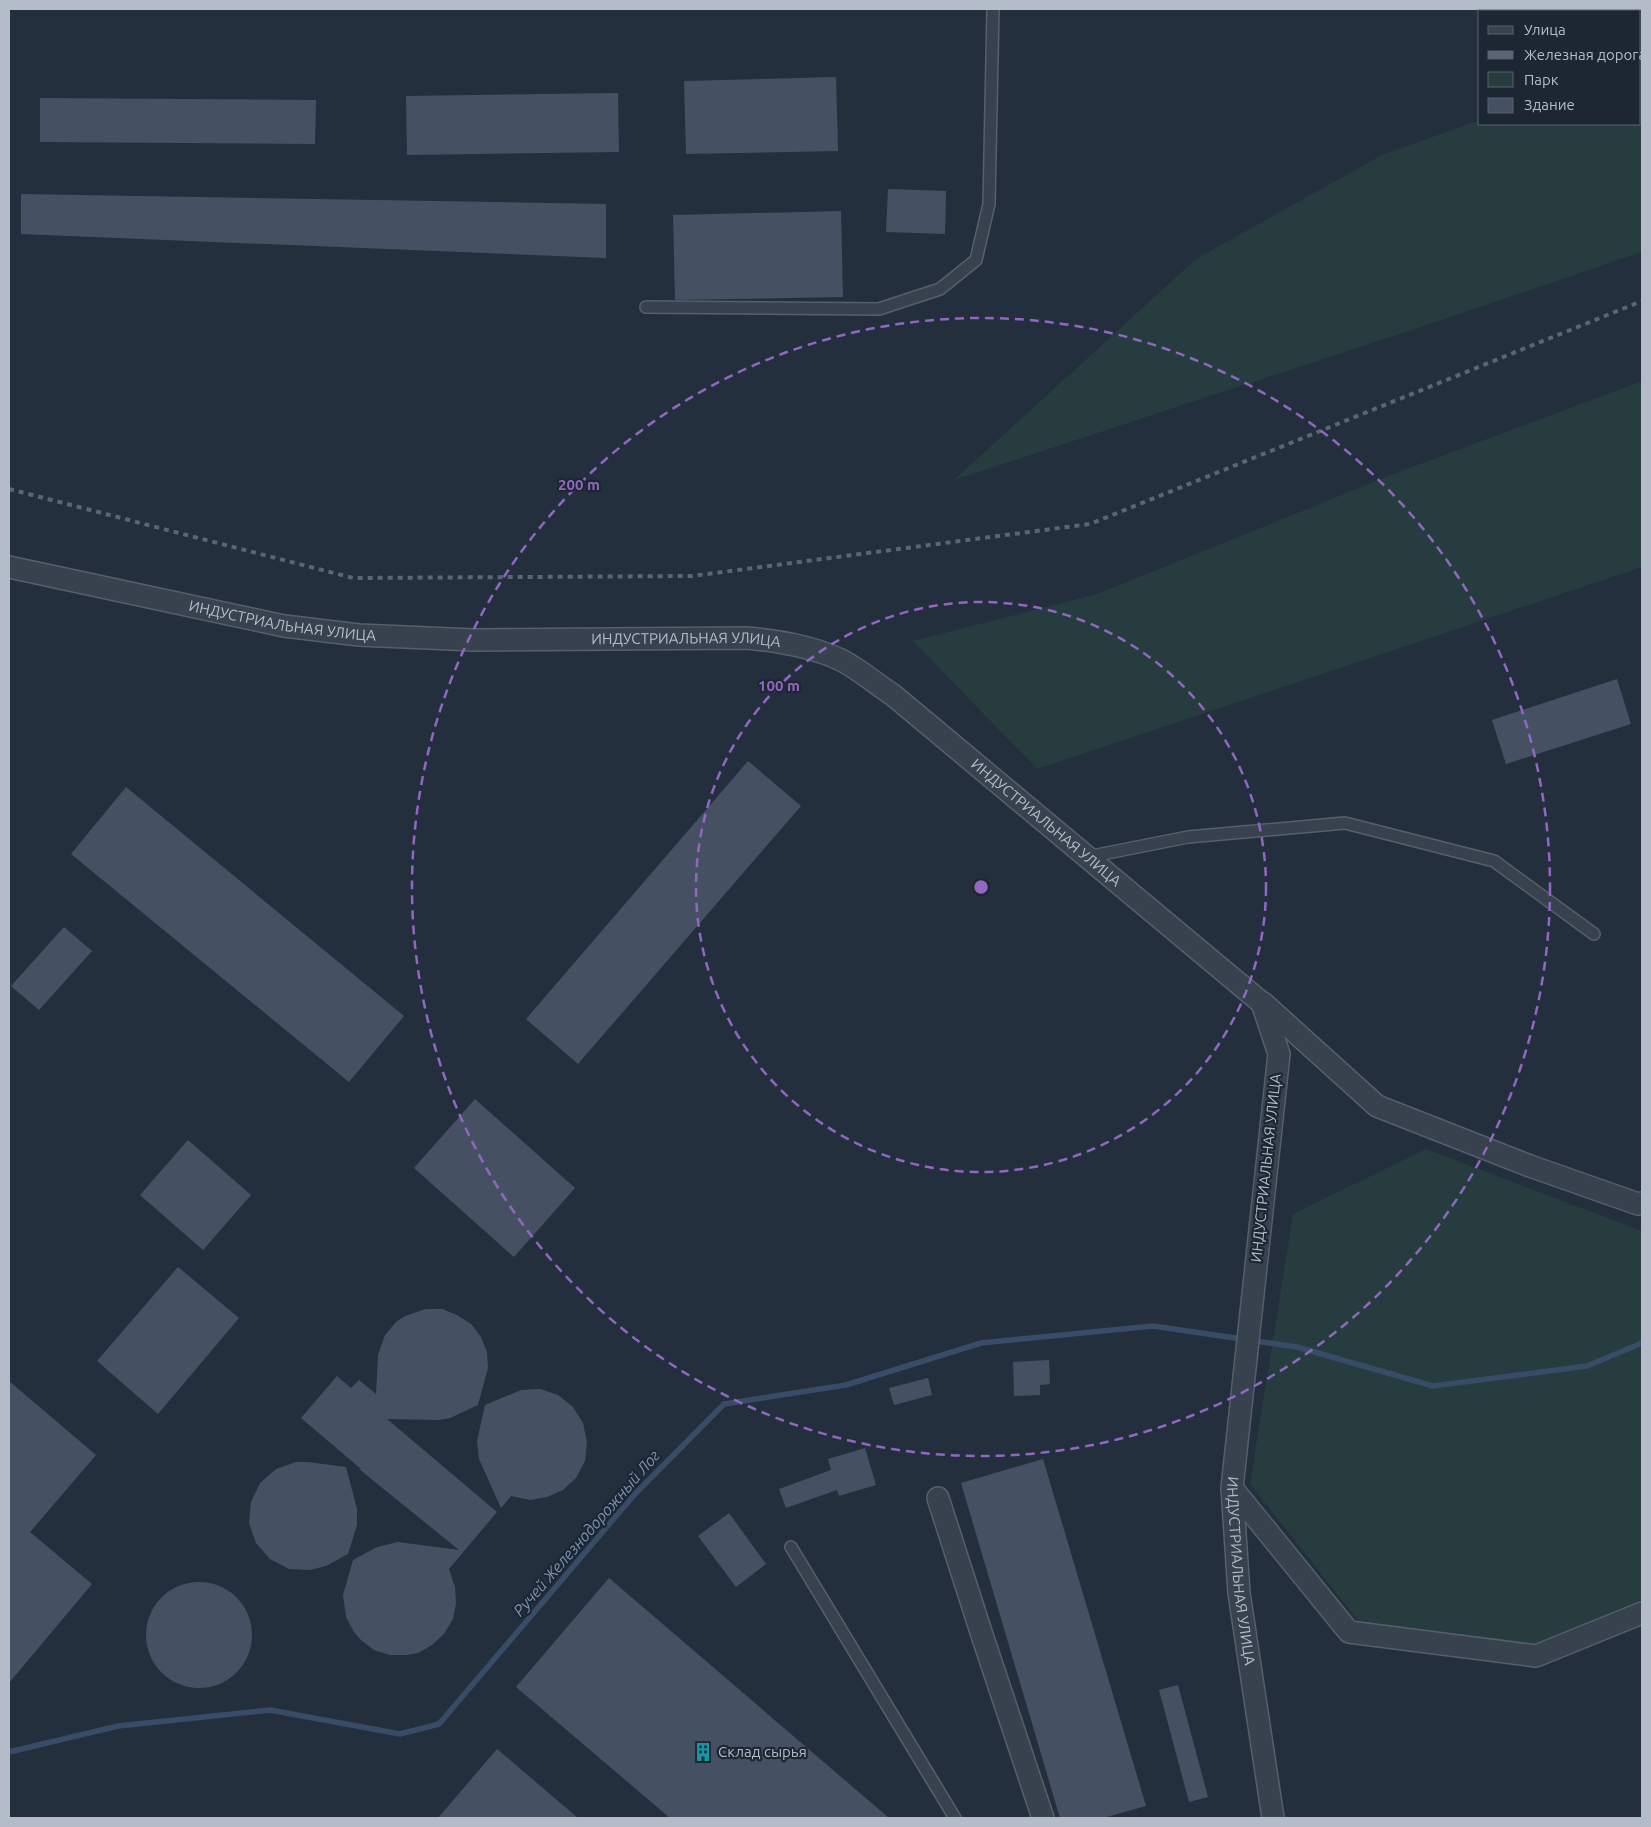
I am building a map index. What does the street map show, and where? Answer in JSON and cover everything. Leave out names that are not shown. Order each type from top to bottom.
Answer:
[{"type":"street","name":"ИНДУСТРИАЛЬНАЯ УЛИЦА","points":[[9,567],[284,626],[359,635],[474,640],[746,638],[772,640],[805,648],[841,660],[893,695],[1262,1003],[1279,1054],[1232,1488],[1239,1593],[1273,1818]]},
{"type":"street","points":[[1262,1003],[1377,1106],[1530,1166],[1638,1204],[1642,1203]]},
{"type":"street","points":[[1232,1488],[1349,1632],[1536,1656],[1642,1613]]},
{"type":"street","points":[[938,1498],[1043,1818]]},
{"type":"lane","points":[[646,307],[879,309],[940,289],[976,260],[989,204],[992,9]]},
{"type":"lane","points":[[1087,857],[1188,837],[1345,823],[1494,861],[1594,934]]},
{"type":"lane","points":[[791,1546],[956,1818]]},
{"type":"green space","points":[[1641,62],[1642,252],[1412,330],[954,480],[1196,259],[1382,155],[1478,121],[1478,125],[1641,125]]},
{"type":"green space","points":[[1642,381],[1642,567],[1037,769],[913,641],[1097,594],[1396,473]]},
{"type":"green space","points":[[1426,1149],[1642,1231],[1642,1613],[1536,1656],[1369,1634],[1250,1484],[1293,1214]]},
{"type":"building","points":[[836,77],[838,151],[686,154],[684,81]]},
{"type":"building","points":[[618,93],[619,152],[407,155],[406,96]]},
{"type":"building","points":[[40,98],[316,100],[315,144],[40,142]]},
{"type":"building","points":[[888,189],[946,191],[945,234],[886,232]]},
{"type":"building","points":[[21,194],[606,204],[606,258],[21,234]]},
{"type":"building","points":[[841,211],[843,297],[675,300],[673,215]]},
{"type":"building","points":[[1617,679],[1631,724],[1506,764],[1492,720]]},
{"type":"building","points":[[748,761],[801,806],[578,1064],[526,1019]]},
{"type":"building","points":[[126,787],[404,1016],[349,1082],[71,854]]},
{"type":"building","points":[[64,927],[92,951],[39,1010],[11,986]]},
{"type":"building","points":[[475,1099],[575,1188],[514,1257],[414,1168]]},
{"type":"building","points":[[188,1140],[251,1195],[203,1250],[140,1195]]},
{"type":"building","points":[[178,1267],[239,1318],[158,1414],[97,1361]]},
{"type":"building","points":[[426,1309],[442,1309],[457,1315],[471,1324],[481,1337],[487,1352],[488,1368],[478,1405],[450,1418],[439,1420],[387,1419],[497,1512],[449,1569],[455,1587],[456,1603],[453,1619],[444,1634],[432,1645],[418,1653],[390,1655],[374,1650],[361,1640],[346,1617],[343,1595],[353,1560],[377,1547],[398,1542],[459,1550],[359,1469],[361,1469],[301,1418],[337,1376],[351,1388],[359,1380],[376,1394],[378,1355],[385,1335],[396,1322],[405,1316]]},
{"type":"building","points":[[1049,1360],[1050,1384],[1040,1385],[1040,1395],[1014,1396],[1013,1362]]},
{"type":"building","points":[[928,1378],[932,1395],[894,1405],[889,1388]]},
{"type":"building","points":[[9,1381],[96,1455],[30,1532],[92,1584],[9,1683]]},
{"type":"building","points":[[540,1389],[558,1395],[573,1407],[583,1423],[587,1442],[585,1461],[576,1478],[563,1490],[547,1497],[530,1500],[511,1496],[501,1508],[479,1459],[477,1441],[485,1405],[521,1390]]},
{"type":"building","points":[[865,1448],[876,1485],[839,1496],[837,1490],[786,1508],[779,1489],[831,1470],[828,1459]]},
{"type":"building","points":[[1043,1459],[1146,1806],[1103,1818],[1060,1818],[961,1483]]},
{"type":"building","points":[[296,1462],[346,1467],[357,1509],[357,1525],[348,1554],[326,1566],[310,1570],[289,1569],[270,1559],[256,1543],[249,1523],[251,1502],[260,1483],[276,1469]]},
{"type":"building","points":[[729,1513],[766,1564],[736,1587],[698,1536]]},
{"type":"building","name":"Склад сырья","points":[[609,1578],[889,1818],[670,1818],[516,1687]]},
{"type":"building","points":[[199,1582],[219,1586],[237,1597],[248,1615],[252,1635],[248,1655],[237,1673],[219,1684],[199,1688],[179,1684],[161,1673],[150,1655],[146,1635],[150,1615],[161,1597],[179,1586]]},
{"type":"building","points":[[1178,1685],[1208,1797],[1189,1802],[1159,1690]]},
{"type":"building","points":[[497,1749],[578,1818],[438,1818]]},
{"type":"waterway","name":"Ручей Железнодорожный Лог","points":[[9,1752],[118,1726],[270,1710],[400,1734],[439,1724],[634,1495],[724,1404],[846,1385],[981,1343],[1153,1326],[1297,1347],[1433,1386],[1587,1366],[1642,1343]]},
{"type":"railway","points":[[9,489],[353,578],[692,576],[1090,524],[1642,301]]},
{"type":"place","name":"Склад сырья","points":[[703,1752]]}]
